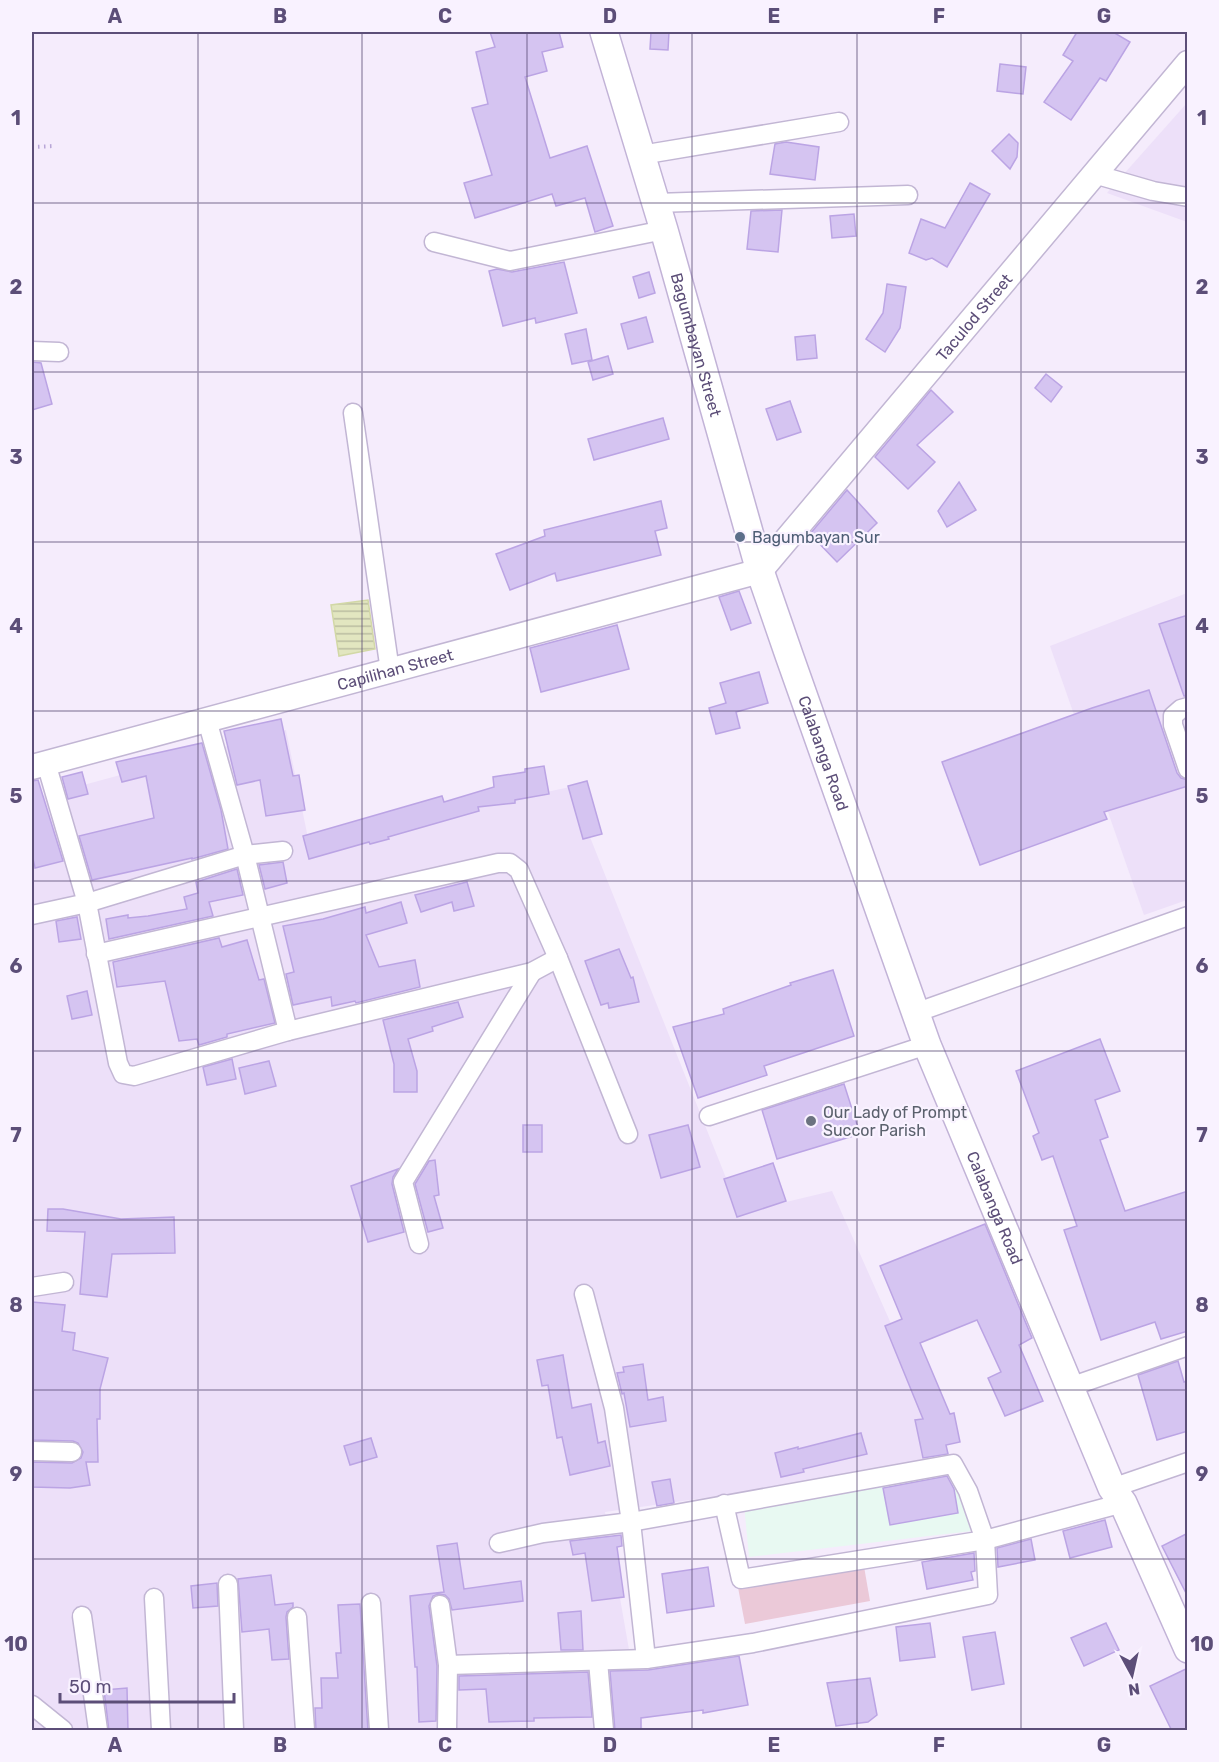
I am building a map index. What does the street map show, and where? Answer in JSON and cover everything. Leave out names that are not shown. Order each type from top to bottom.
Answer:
[{"type":"main road","name":"Bagumbayan Street","points":[[604,32],[664,230],[760,571],[789,655]]},
{"type":"main road","name":"Calabanga Road","points":[[789,655],[927,1045],[1117,1496],[1188,1650]]},
{"type":"street","name":"Taculod Street","points":[[760,571],[1188,63]]},
{"type":"street","points":[[641,154],[838,122]]},
{"type":"street","points":[[1094,174],[1188,197]]},
{"type":"street","points":[[656,203],[908,195]]},
{"type":"street","points":[[435,242],[510,261],[664,230]]},
{"type":"street","points":[[32,351],[59,352]]},
{"type":"street","points":[[353,413],[390,671]]},
{"type":"street","name":"Capilihan Street","points":[[39,765],[760,571]]},
{"type":"street","points":[[1188,707],[1181,709],[1173,716],[1173,725],[1188,770]]},
{"type":"street","points":[[207,720],[245,855],[288,1031]]},
{"type":"street","points":[[39,765],[87,903],[118,1063],[123,1074],[134,1076],[288,1031],[532,972],[558,958]]},
{"type":"street","points":[[32,915],[87,903],[245,855],[283,851]]},
{"type":"street","points":[[96,954],[498,863],[510,864],[519,870],[558,958],[628,1134]]},
{"type":"street","points":[[915,1013],[1188,916]]},
{"type":"street","points":[[419,1244],[403,1182],[532,972]]},
{"type":"street","points":[[709,1116],[927,1045]]},
{"type":"street","points":[[32,1287],[64,1282]]},
{"type":"street","points":[[584,1294],[614,1408],[631,1522],[646,1659]]},
{"type":"street","points":[[1070,1387],[1188,1346]]},
{"type":"street","points":[[32,1451],[72,1452]]},
{"type":"street","points":[[724,1504],[741,1579],[986,1540],[1117,1496],[1188,1462]]},
{"type":"street","points":[[448,1665],[646,1659],[753,1643],[988,1595],[986,1540],[968,1491],[953,1464],[631,1522],[543,1533],[499,1543]]},
{"type":"street","points":[[228,1584],[234,1731]]},
{"type":"street","points":[[154,1598],[161,1731]]},
{"type":"street","points":[[371,1603],[379,1731]]},
{"type":"street","points":[[440,1605],[448,1665],[447,1731]]},
{"type":"street","points":[[82,1616],[98,1731]]},
{"type":"street","points":[[297,1617],[304,1731]]},
{"type":"street","points":[[598,1662],[604,1731]]},
{"type":"street","points":[[32,1705],[63,1731]]},
{"type":"path","points":[[32,147],[54,146]]},
{"type":"shaded area","points":[[1187,103],[1187,222],[1107,193]]},
{"type":"shaded area","points":[[1187,593],[1187,900],[1144,915],[1050,646]]},
{"type":"shaded area","points":[[368,600],[375,649],[339,656],[331,605]]},
{"type":"shaded area","points":[[286,730],[309,843],[570,787],[740,1213],[832,1191],[953,1463],[605,1512],[643,1730],[32,1730],[32,799]]},
{"type":"shaded area","points":[[951,1467],[961,1485],[972,1531],[749,1557],[744,1504]]},
{"type":"shaded area","points":[[862,1555],[870,1601],[745,1624],[736,1577]]},
{"type":"building","points":[[490,32],[559,32],[563,47],[542,52],[547,71],[525,77],[550,158],[587,146],[613,226],[595,232],[585,198],[556,206],[552,194],[475,218],[464,183],[492,175],[472,108],[488,104],[476,52],[495,47]]},
{"type":"building","points":[[651,32],[669,32],[668,50],[650,49]]},
{"type":"building","points":[[1077,32],[1113,32],[1130,42],[1106,81],[1100,78],[1071,120],[1044,102],[1073,61],[1063,55]]},
{"type":"building","points":[[1000,64],[1026,67],[1023,94],[997,91]]},
{"type":"building","points":[[1009,134],[1018,143],[1017,157],[1010,169],[992,151]]},
{"type":"building","points":[[786,142],[819,147],[815,180],[770,174],[775,144]]},
{"type":"building","points":[[970,183],[990,194],[947,267],[932,258],[926,260],[909,253],[921,219],[945,228]]},
{"type":"building","points":[[782,210],[778,252],[747,249],[751,211]]},
{"type":"building","points":[[854,214],[856,236],[832,238],[830,216]]},
{"type":"building","points":[[564,262],[577,313],[536,323],[535,318],[503,326],[489,271],[497,269],[512,272]]},
{"type":"building","points":[[649,272],[655,293],[639,298],[633,277]]},
{"type":"building","points":[[887,284],[906,287],[900,328],[885,352],[866,339],[883,313]]},
{"type":"building","points":[[646,317],[653,342],[628,349],[621,324]]},
{"type":"building","points":[[586,329],[592,360],[572,364],[565,334]]},
{"type":"building","points":[[815,335],[817,358],[797,360],[795,337]]},
{"type":"building","points":[[608,356],[613,374],[593,380],[588,362]]},
{"type":"building","points":[[32,362],[41,363],[52,404],[32,410]]},
{"type":"building","points":[[1046,374],[1062,387],[1051,402],[1035,388]]},
{"type":"building","points":[[931,390],[953,412],[917,445],[935,462],[908,489],[875,457]]},
{"type":"building","points":[[790,401],[801,432],[777,440],[766,409]]},
{"type":"building","points":[[663,418],[669,439],[594,460],[588,439]]},
{"type":"building","points":[[959,482],[976,510],[947,527],[938,511]]},
{"type":"building","points":[[847,490],[877,523],[837,562],[810,534]]},
{"type":"building","points":[[661,501],[667,528],[655,531],[661,555],[557,581],[555,573],[510,590],[496,554],[545,536],[544,530]]},
{"type":"building","points":[[739,591],[751,623],[731,630],[719,597]]},
{"type":"building","points":[[1188,615],[1188,696],[1184,696],[1159,624]]},
{"type":"building","points":[[617,625],[629,669],[541,692],[530,648]]},
{"type":"building","points":[[759,672],[768,703],[736,712],[740,728],[716,734],[709,708],[726,703],[720,683]]},
{"type":"building","points":[[1149,690],[1177,773],[1181,778],[1188,780],[1188,786],[1104,812],[1107,819],[980,865],[942,762]]},
{"type":"building","points":[[281,719],[293,776],[299,775],[305,810],[266,816],[260,780],[237,785],[224,731]]},
{"type":"building","points":[[202,743],[221,810],[228,849],[92,880],[79,836],[154,818],[146,776],[122,782],[116,762]]},
{"type":"building","points":[[544,766],[549,794],[515,800],[515,803],[478,807],[479,811],[388,837],[389,839],[370,844],[369,842],[309,859],[303,836],[442,796],[444,802],[494,787],[493,777],[525,772],[525,769]]},
{"type":"building","points":[[82,772],[88,794],[68,799],[62,777]]},
{"type":"building","points":[[38,780],[63,861],[35,868],[32,854],[32,781]]},
{"type":"building","points":[[587,781],[602,834],[583,839],[568,786]]},
{"type":"building","points":[[283,862],[287,883],[265,889],[259,865]]},
{"type":"building","points":[[237,869],[243,895],[209,902],[213,916],[109,939],[106,919],[128,915],[128,918],[148,916],[187,909],[184,897],[198,893],[196,882]]},
{"type":"building","points":[[467,882],[474,906],[454,911],[452,902],[421,912],[415,895]]},
{"type":"building","points":[[401,902],[407,923],[366,935],[379,967],[415,960],[420,987],[356,1003],[355,1001],[332,1006],[331,997],[293,1005],[286,974],[294,972],[283,926],[323,919],[365,907],[366,913]]},
{"type":"building","points":[[77,917],[81,939],[59,942],[56,921]]},
{"type":"building","points":[[219,938],[222,947],[247,940],[259,980],[264,979],[275,1023],[227,1034],[227,1037],[199,1045],[197,1039],[179,1041],[165,981],[117,987],[113,962]]},
{"type":"building","points":[[619,949],[631,978],[633,977],[639,1002],[609,1008],[608,1003],[601,1005],[585,961]]},
{"type":"building","points":[[833,970],[854,1036],[764,1066],[767,1075],[698,1098],[673,1027],[724,1014],[723,1009],[791,985],[790,983]]},
{"type":"building","points":[[87,991],[92,1015],[72,1019],[67,996]]},
{"type":"building","points":[[458,1002],[463,1017],[432,1027],[433,1031],[408,1039],[417,1071],[417,1092],[394,1092],[394,1064],[383,1020]]},
{"type":"building","points":[[1100,1039],[1120,1091],[1095,1100],[1108,1137],[1100,1140],[1125,1211],[1188,1191],[1188,1331],[1161,1339],[1155,1322],[1101,1340],[1064,1230],[1077,1226],[1053,1156],[1042,1160],[1033,1136],[1039,1133],[1016,1071]]},
{"type":"building","points":[[232,1059],[236,1079],[207,1085],[203,1067]]},
{"type":"building","points":[[269,1061],[276,1086],[245,1094],[239,1068]]},
{"type":"building","name":"Our Lady of Prompt Succor Parish","points":[[844,1084],[860,1134],[777,1159],[762,1110]]},
{"type":"building","points":[[523,1125],[542,1125],[542,1152],[523,1152]]},
{"type":"building","points":[[688,1125],[700,1167],[661,1178],[649,1135]]},
{"type":"building","points":[[435,1160],[439,1195],[434,1196],[443,1228],[428,1232],[415,1184],[429,1161]]},
{"type":"building","points":[[773,1163],[786,1201],[737,1217],[724,1179]]},
{"type":"building","points":[[398,1169],[392,1184],[404,1232],[368,1242],[351,1186]]},
{"type":"building","points":[[48,1209],[63,1209],[121,1219],[174,1217],[175,1253],[112,1254],[107,1297],[80,1294],[85,1232],[47,1231]]},
{"type":"building","points":[[985,1224],[1032,1338],[1019,1345],[1043,1401],[1005,1416],[988,1378],[1001,1372],[977,1320],[920,1343],[950,1414],[954,1413],[960,1442],[946,1445],[948,1454],[923,1458],[915,1420],[923,1419],[885,1326],[902,1319],[880,1266]]},
{"type":"building","points":[[32,1302],[65,1305],[62,1331],[75,1333],[73,1350],[108,1358],[100,1389],[100,1419],[97,1419],[98,1462],[86,1462],[90,1485],[70,1488],[32,1487],[32,1462],[72,1463],[81,1458],[83,1452],[78,1443],[73,1441],[32,1440]]},
{"type":"building","points":[[563,1355],[572,1408],[591,1404],[598,1443],[605,1441],[610,1466],[570,1475],[562,1437],[557,1438],[548,1385],[542,1386],[537,1360]]},
{"type":"building","points":[[1178,1361],[1184,1382],[1188,1381],[1188,1431],[1157,1440],[1138,1375]]},
{"type":"building","points":[[643,1364],[648,1400],[663,1397],[666,1421],[630,1427],[624,1393],[622,1394],[617,1373],[624,1372],[623,1367]]},
{"type":"building","points":[[861,1433],[867,1454],[803,1469],[804,1472],[781,1477],[775,1453]]},
{"type":"building","points":[[371,1438],[377,1457],[350,1465],[344,1446]]},
{"type":"building","points":[[947,1476],[954,1489],[958,1513],[890,1525],[883,1488]]},
{"type":"building","points":[[670,1479],[674,1503],[657,1506],[652,1482]]},
{"type":"building","points":[[1105,1520],[1112,1547],[1070,1558],[1063,1531]]},
{"type":"building","points":[[1188,1533],[1188,1597],[1162,1546]]},
{"type":"building","points":[[621,1535],[622,1546],[617,1547],[624,1597],[592,1601],[585,1553],[573,1555],[570,1541]]},
{"type":"building","points":[[1031,1539],[1035,1560],[998,1567],[997,1548]]},
{"type":"building","points":[[457,1543],[464,1589],[521,1581],[523,1601],[452,1610],[449,1599],[445,1595],[433,1596],[429,1606],[437,1666],[436,1721],[419,1722],[417,1667],[415,1667],[410,1596],[444,1592],[437,1546]]},
{"type":"building","points":[[974,1553],[975,1571],[971,1572],[973,1580],[927,1589],[922,1562]]},
{"type":"building","points":[[708,1567],[714,1606],[667,1613],[662,1574]]},
{"type":"building","points":[[271,1575],[275,1605],[293,1603],[286,1617],[289,1659],[272,1660],[269,1629],[242,1632],[238,1579]]},
{"type":"building","points":[[217,1583],[218,1606],[193,1608],[191,1586]]},
{"type":"building","points":[[360,1604],[368,1731],[316,1731],[315,1708],[322,1708],[321,1678],[338,1678],[336,1653],[341,1653],[338,1605]]},
{"type":"building","points":[[581,1611],[583,1650],[561,1650],[558,1613]]},
{"type":"building","points":[[930,1623],[935,1657],[900,1661],[896,1627]]},
{"type":"building","points":[[1106,1623],[1119,1650],[1084,1666],[1071,1638]]},
{"type":"building","points":[[995,1632],[1004,1684],[972,1690],[963,1637]]},
{"type":"building","points":[[739,1656],[748,1705],[703,1713],[703,1710],[641,1718],[641,1731],[615,1731],[610,1671],[648,1670]]},
{"type":"building","points":[[1188,1668],[1188,1731],[1172,1731],[1150,1686]]},
{"type":"building","points":[[588,1672],[592,1717],[534,1718],[534,1721],[489,1722],[486,1689],[459,1690],[459,1676]]},
{"type":"building","points":[[870,1678],[877,1715],[868,1722],[836,1726],[827,1683]]},
{"type":"building","points":[[127,1688],[128,1731],[109,1731],[104,1690]]},
{"type":"place","name":"Bagumbayan Sur","points":[[740,537]]},
{"type":"place","name":"Our Lady of Prompt Succor Parish","points":[[811,1121]]}]
